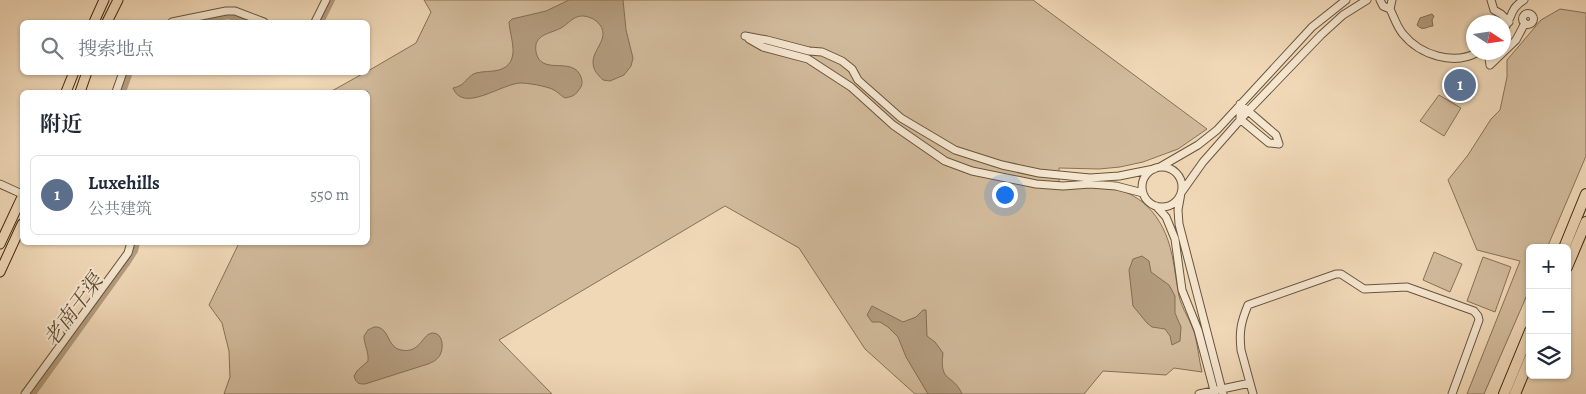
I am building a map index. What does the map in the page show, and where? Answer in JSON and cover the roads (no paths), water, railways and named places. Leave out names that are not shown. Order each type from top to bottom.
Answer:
[{"type":"highway","points":[[1566,244],[1586,194]]},
{"type":"highway","points":[[1571,258],[1586,222]]},
{"type":"highway","points":[[1504,394],[1528,334]]},
{"type":"highway","points":[[1515,394],[1526,368]]},
{"type":"main road","points":[[95,20],[104,0]]},
{"type":"main road","points":[[108,20],[118,0]]},
{"type":"main road","points":[[67,90],[73,75]]},
{"type":"main road","points":[[81,90],[86,75]]},
{"type":"main road","points":[[0,244],[20,200]]},
{"type":"main road","points":[[0,272],[20,228]]},
{"type":"street","points":[[316,20],[326,0]]},
{"type":"street","points":[[1222,392],[1206,328],[1179,238],[1166,217],[1143,193],[1144,179],[1148,173],[1198,145],[1217,130],[1312,27],[1346,0]]},
{"type":"street","points":[[1156,206],[1171,204],[1177,200],[1203,162],[1240,119],[1321,35],[1343,15],[1368,0]]},
{"type":"street","points":[[1380,0],[1383,6],[1390,9],[1403,34],[1424,51],[1436,56],[1451,58],[1466,57]]},
{"type":"street","points":[[1390,9],[1392,0]]},
{"type":"street","points":[[1492,0],[1494,10],[1502,15]]},
{"type":"street","points":[[1510,15],[1519,1]]},
{"type":"street","points":[[1511,45],[1516,40],[1525,23],[1532,24],[1534,19],[1530,13],[1524,15],[1519,1]]},
{"type":"street","points":[[182,20],[226,11],[235,11],[259,20]]},
{"type":"street","points":[[1143,193],[1116,186],[1090,181],[1039,173],[1002,165],[955,150],[902,118],[858,80],[852,69],[842,61],[822,52],[809,51],[745,36],[763,47],[808,59],[851,87],[893,126],[945,161],[972,171],[1036,184],[1063,186],[1090,181],[1119,176],[1157,168],[1168,168],[1175,171],[1182,185],[1178,210],[1182,290],[1198,330],[1214,392]]},
{"type":"street","points":[[117,90],[122,75]]},
{"type":"street","points":[[1240,104],[1276,135],[1279,144],[1269,143],[1240,119]]},
{"type":"street","points":[[1240,104],[1240,119]]},
{"type":"street","points":[[0,184],[20,195]]},
{"type":"street","points":[[25,394],[128,253],[130,245]]},
{"type":"street","points":[[1253,394],[1240,343],[1241,324],[1248,305],[1336,274],[1341,274],[1364,289],[1402,287],[1413,289],[1474,312],[1478,316],[1477,327],[1452,394]]},
{"type":"street","points":[[1198,330],[1206,328]]},
{"type":"street","points":[[1199,394],[1222,392],[1250,383]]},
{"type":"waterway","name":"老南干渠","points":[[322,20],[332,0]]},
{"type":"waterway","name":"老南干渠","points":[[207,20],[228,16],[244,20]]},
{"type":"waterway","name":"老南干渠","points":[[124,90],[129,75]]},
{"type":"waterway","name":"老南干渠","points":[[33,394],[128,262],[136,245]]},
{"type":"place","name":"Luxehills","points":[[1460,85]]}]
